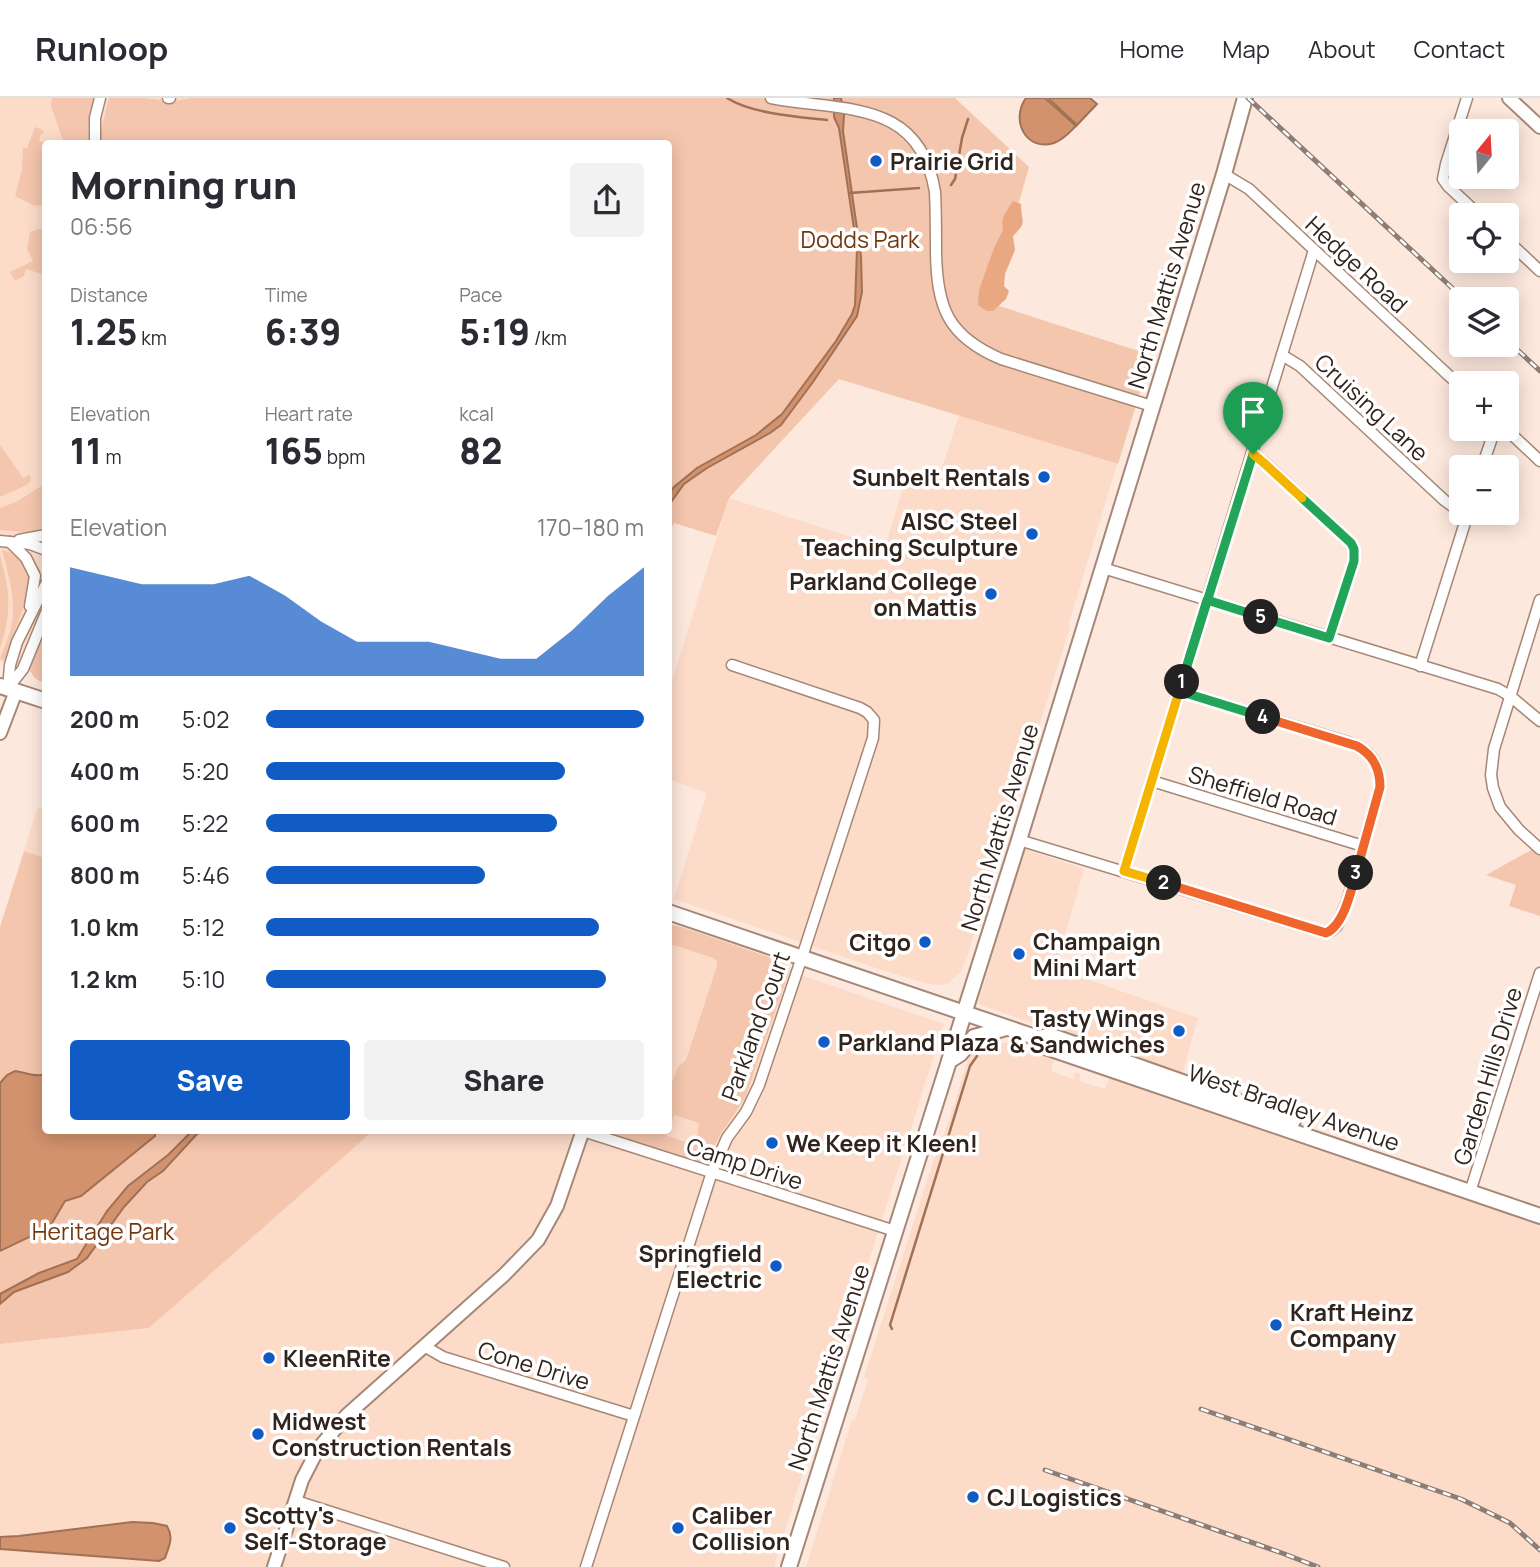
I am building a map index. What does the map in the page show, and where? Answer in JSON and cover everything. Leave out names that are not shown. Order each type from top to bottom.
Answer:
[{"type":"main road","name":"North Mattis Avenue","points":[[789,1567],[1019,840],[1245,98]]},
{"type":"main road","points":[[5,689],[42,700]]},
{"type":"main road","name":"West Bradley Avenue","points":[[672,913],[1007,1027],[1036,1038],[1048,1048],[1472,1187],[1540,1205]]},
{"type":"main road","points":[[949,1060],[960,1054],[974,1037],[1007,1027]]},
{"type":"main road","name":"West Bradley Avenue","points":[[1472,1187],[1540,1216]]},
{"type":"street","points":[[95,140],[95,118],[100,98]]},
{"type":"street","points":[[771,98],[870,113],[892,122],[914,140],[927,159],[933,179],[941,300],[950,319],[968,340],[1001,359],[1152,406]]},
{"type":"street","points":[[1466,203],[1448,186],[1443,177],[1467,98]]},
{"type":"street","points":[[1509,98],[1540,127]]},
{"type":"street","name":"Hedge Road","points":[[1224,174],[1249,189],[1449,376]]},
{"type":"street","points":[[1124,871],[1314,250]]},
{"type":"street","points":[[1519,251],[1540,271]]},
{"type":"street","name":"Cruising Lane","points":[[1282,355],[1300,366],[1449,503]]},
{"type":"street","points":[[1519,441],[1540,461]]},
{"type":"street","points":[[1253,454],[1351,543],[1354,549],[1354,561],[1329,638]]},
{"type":"street","points":[[1420,666],[1465,525]]},
{"type":"street","points":[[5,542],[42,536]]},
{"type":"street","points":[[5,542],[30,544],[42,548]]},
{"type":"street","points":[[5,542],[26,558],[35,576],[29,616]]},
{"type":"street","points":[[1103,568],[1497,689],[1540,720]]},
{"type":"street","points":[[0,733],[10,664],[42,592]]},
{"type":"street","points":[[1540,600],[1537,621],[1494,749],[1491,775],[1500,807],[1540,849]]},
{"type":"street","points":[[5,689],[23,669],[42,623]]},
{"type":"street","name":"Parkland Court","points":[[586,1567],[712,1172],[727,1138],[746,1112],[759,1085],[873,738],[874,720],[860,708],[732,665]]},
{"type":"street","points":[[1019,840],[1322,932],[1331,931],[1337,926],[1347,902],[1380,787],[1378,770],[1372,757],[1365,750],[1347,742],[1179,691]]},
{"type":"street","name":"Sheffield Road","points":[[1152,781],[1363,846]]},
{"type":"street","name":"Garden Hills Drive","points":[[1472,1187],[1540,973]]},
{"type":"street","points":[[274,1567],[296,1501],[318,1449],[347,1415],[504,1275],[538,1240],[557,1206],[582,1134]]},
{"type":"street","name":"Camp Drive","points":[[592,1134],[895,1231]]},
{"type":"street","name":"Cone Drive","points":[[424,1346],[443,1357],[634,1416]]},
{"type":"street","points":[[296,1501],[504,1567]]},
{"type":"shaded area","points":[[0,98],[281,98],[260,140],[42,140],[42,678],[0,661]]},
{"type":"shaded area","points":[[834,98],[841,98],[843,131],[861,256],[862,292],[857,316],[781,425],[707,468],[684,484],[672,501],[674,487],[697,468],[756,435],[782,414],[836,341],[852,314],[855,305],[857,249],[839,128],[834,117]]},
{"type":"shaded area","points":[[1026,98],[1045,98],[1076,126],[1057,142],[1044,145],[1036,143],[1029,139],[1020,124],[1021,107]]},
{"type":"shaded area","points":[[1048,98],[1090,98],[1097,104],[1077,125]]},
{"type":"shaded area","points":[[1013,201],[1021,204],[1023,222],[1013,236],[1015,250],[1005,274],[1004,286],[1009,291],[1006,299],[993,311],[987,311],[978,305],[979,290],[1003,230],[1004,215]]},
{"type":"shaded area","points":[[959,415],[1117,464],[1070,627],[967,957],[961,971],[954,978],[947,984],[937,985],[879,969],[674,899],[707,793],[672,780],[672,681],[729,498],[885,548],[908,471],[938,480]]},
{"type":"shaded area","points":[[42,807],[42,857],[24,851],[37,809]]},
{"type":"shaded area","points":[[1024,849],[1084,869],[1055,968],[1198,1018],[1182,1075],[978,1004]]},
{"type":"shaded area","points":[[672,931],[944,1024],[774,1567],[0,1567],[0,1344],[149,1328],[370,1134],[672,1134]]},
{"type":"shaded area","points":[[986,1041],[1006,1043],[1054,1059],[1051,1071],[1073,1079],[1075,1072],[1081,1074],[1079,1081],[1105,1089],[1110,1077],[1540,1226],[1540,1567],[806,1567],[852,1420],[855,1420],[868,1380],[864,1377],[970,1053]]},
{"type":"shaded area","points":[[15,1071],[42,1075],[42,1134],[155,1136],[81,1196],[65,1201],[52,1223],[42,1231],[0,1251],[0,1083]]},
{"type":"shaded area","points":[[189,1134],[197,1134],[163,1171],[147,1182],[124,1207],[87,1258],[68,1272],[14,1292],[0,1304],[0,1294],[39,1273],[77,1259],[107,1211],[128,1186],[168,1155]]},
{"type":"shaded area","points":[[132,1522],[167,1526],[170,1538],[165,1558],[159,1561],[0,1549],[0,1537]]},
{"type":"green space","points":[[52,98],[94,98],[88,126],[88,140],[63,140],[51,106]]},
{"type":"green space","name":"Dodds Park","points":[[109,98],[172,101],[190,98],[955,98],[1029,167],[990,303],[1154,356],[1118,464],[839,379],[729,498],[716,536],[674,523],[672,527],[672,140],[100,140]]},
{"type":"green space","points":[[35,127],[43,130],[39,141],[42,142],[42,205],[35,206],[15,196],[22,169],[23,148],[27,148]]},
{"type":"green space","points":[[42,230],[42,274],[26,269],[24,276],[15,281],[10,272],[33,261],[27,249],[30,232]]},
{"type":"green space","points":[[0,445],[23,478],[29,475],[31,479],[27,485],[0,497]]},
{"type":"green space","points":[[42,486],[42,532],[0,530],[0,508],[16,502]]},
{"type":"green space","points":[[2,550],[22,559],[30,574],[30,590],[4,660],[0,659],[10,632],[13,612],[12,591]]},
{"type":"green space","points":[[0,556],[6,580],[8,613],[0,648]]},
{"type":"green space","points":[[42,633],[42,682],[35,678],[29,668]]},
{"type":"green space","points":[[1533,849],[1540,855],[1540,916],[1509,906],[1516,885],[1486,875]]},
{"type":"green space","name":"Heritage Park","points":[[24,851],[42,857],[42,1134],[370,1134],[149,1328],[0,1344],[0,927]]},
{"type":"green space","points":[[672,925],[784,962],[790,969],[745,1098],[704,1163],[609,1134],[668,1134],[667,1136],[696,1145],[699,1123],[674,1115],[672,1121],[672,1080],[678,1067],[686,1060],[717,961],[674,945]]},
{"type":"waterway","points":[[727,98],[762,111],[827,120]]},
{"type":"waterway","points":[[951,185],[955,179],[968,119]]},
{"type":"waterway","points":[[850,193],[919,188]]},
{"type":"waterway","points":[[892,1329],[890,1325],[970,1066],[977,1056]]},
{"type":"railway","points":[[1248,98],[1451,287]]},
{"type":"railway","points":[[1519,351],[1540,371]]},
{"type":"railway","points":[[1201,1409],[1461,1499],[1510,1523],[1540,1550]]},
{"type":"railway","points":[[1045,1470],[1318,1567]]},
{"type":"place","name":"Prairie Grid","points":[[876,161]]},
{"type":"place","name":"Sunbelt Rentals","points":[[1044,477]]},
{"type":"place","name":"AISC Steel Teaching Sculpture","points":[[1032,534]]},
{"type":"place","name":"Parkland College on Mattis","points":[[991,594]]},
{"type":"place","name":"Citgo","points":[[925,942]]},
{"type":"place","name":"Champaign Mini Mart","points":[[1019,954]]},
{"type":"place","name":"Tasty Wings & Sandwiches","points":[[1179,1031]]},
{"type":"place","name":"Parkland Plaza","points":[[824,1042]]},
{"type":"place","name":"We Keep it Kleen!","points":[[772,1143]]},
{"type":"place","name":"Springfield Electric","points":[[776,1266]]},
{"type":"place","name":"Kraft Heinz Company","points":[[1276,1325]]},
{"type":"place","name":"KleenRite","points":[[269,1358]]},
{"type":"place","name":"Midwest Construction Rentals","points":[[258,1434]]},
{"type":"place","name":"CJ Logistics","points":[[973,1497]]},
{"type":"place","name":"Scotty's Self-Storage","points":[[230,1528]]},
{"type":"place","name":"Caliber Collision","points":[[678,1528]]},
{"type":"route","points":[[1253,454],[1207,600],[1124,871],[1326,933],[1337,926],[1353,883],[1380,787],[1375,761],[1365,750],[1347,742],[1179,691],[1207,600],[1329,638],[1338,613],[1354,561],[1351,543],[1253,454]]}]
